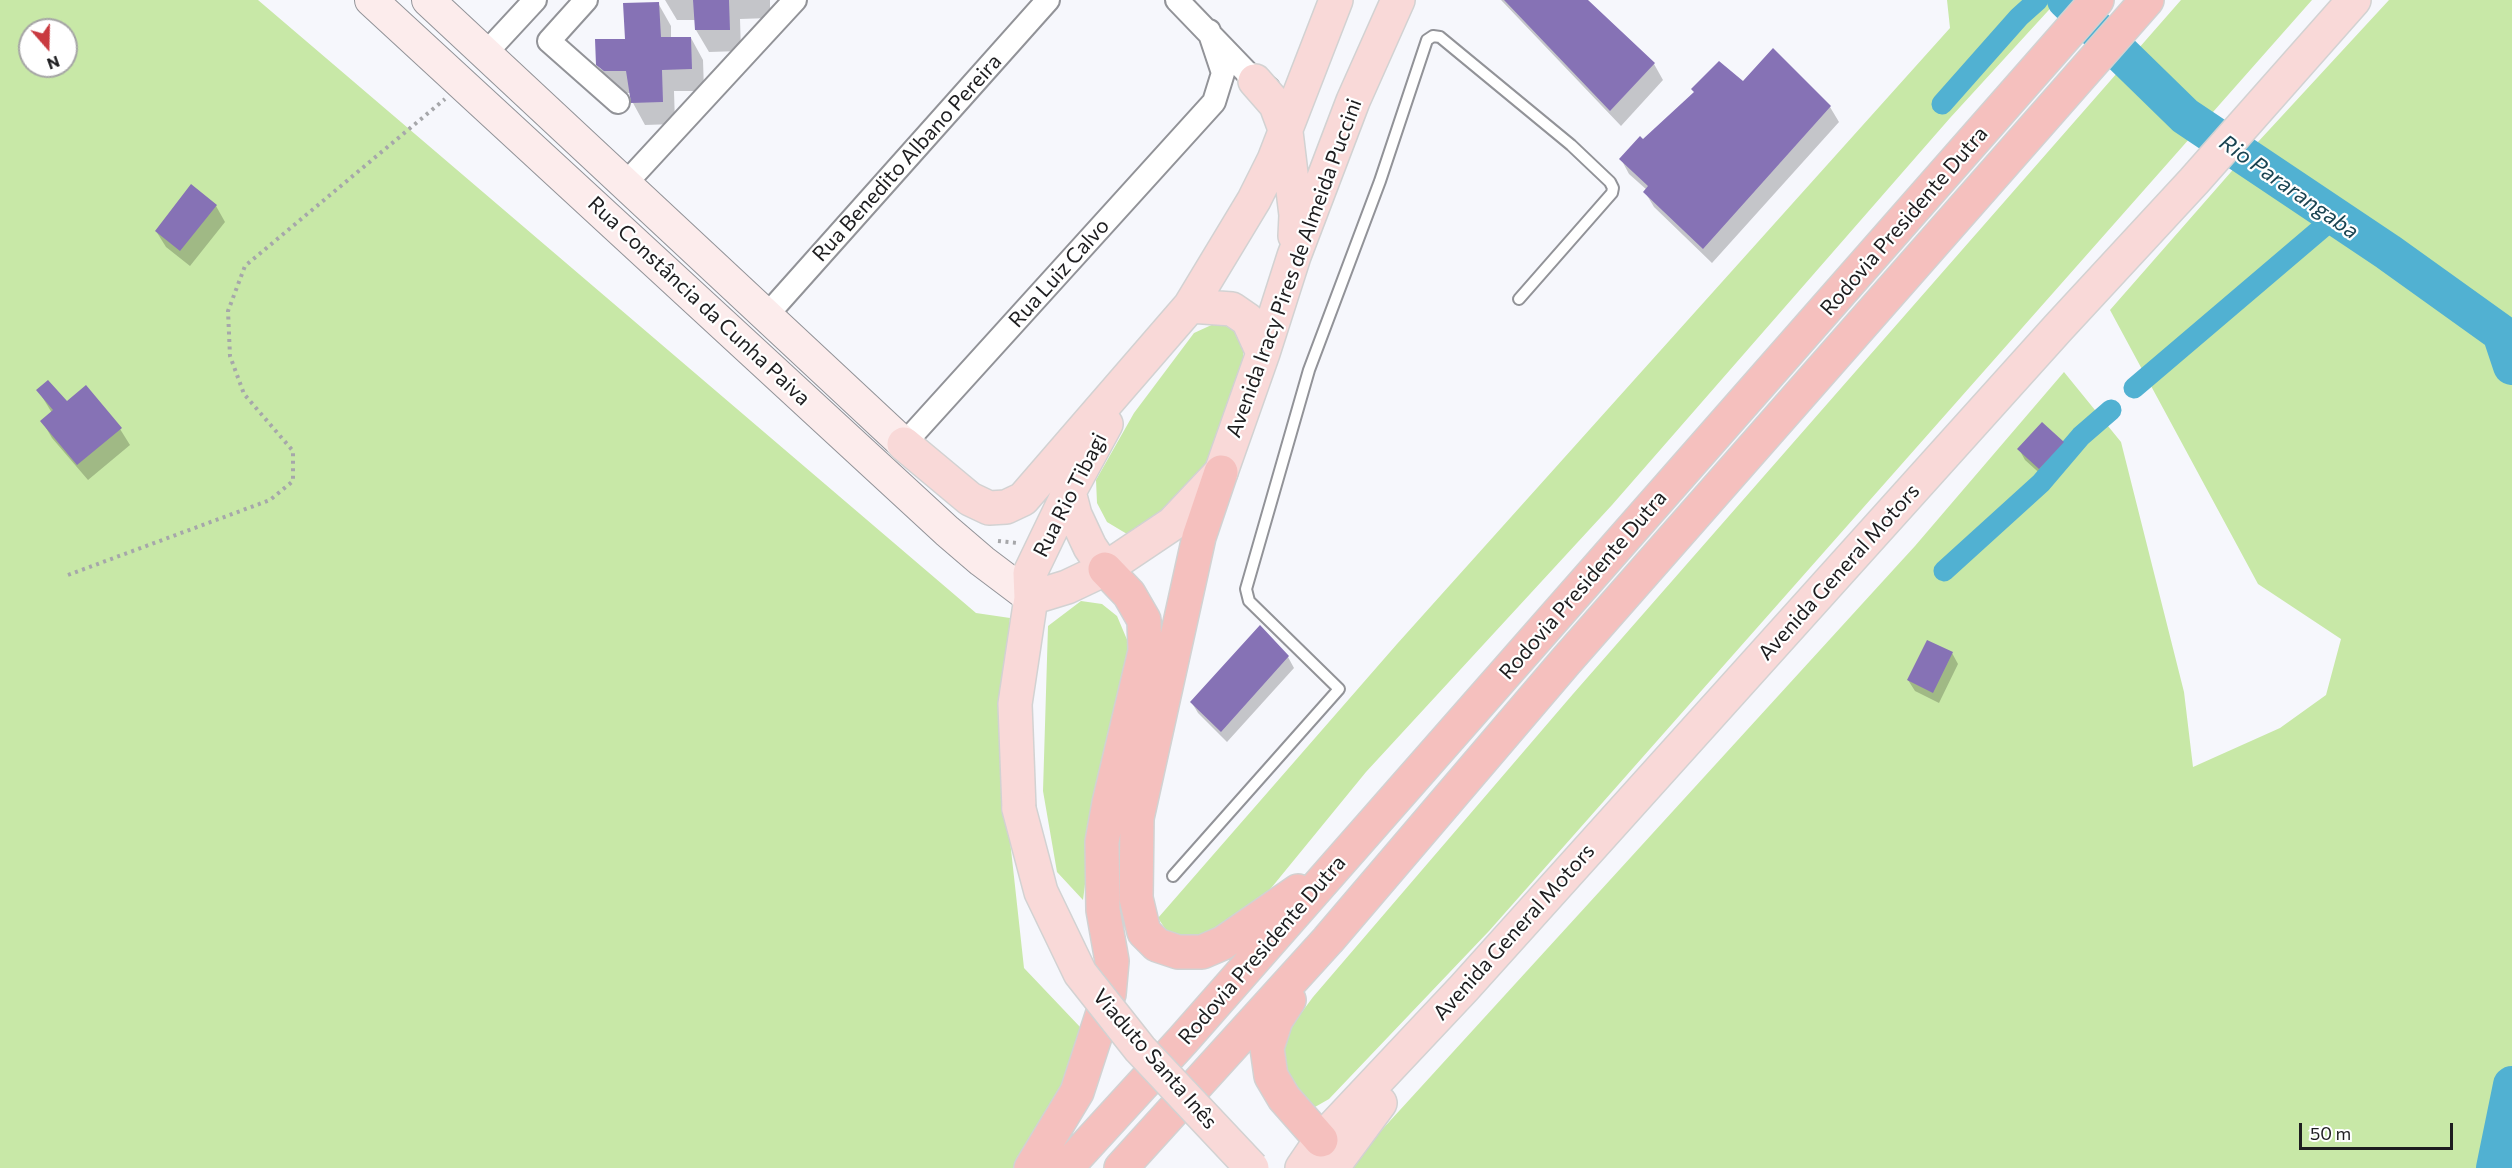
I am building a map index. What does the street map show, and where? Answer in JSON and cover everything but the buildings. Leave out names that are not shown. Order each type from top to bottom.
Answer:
[{"type":"highway","name":"Rodovia Presidente Dutra","points":[[1066,1168],[1183,1040],[2097,0]]},
{"type":"highway","name":"Rodovia Presidente Dutra","points":[[1121,1168],[1328,940],[1566,661],[2143,5]]},
{"type":"highway","points":[[1221,472],[1199,537],[1137,818],[1136,898],[1144,932],[1157,945],[1178,952],[1202,952],[1223,943],[1339,863]]},
{"type":"highway","points":[[1031,1168],[1077,1092],[1109,994],[1112,961],[1104,910],[1102,842],[1145,651],[1144,620],[1129,594],[1105,569]]},
{"type":"highway","points":[[1325,1159],[1271,1076],[1267,1048],[1276,1020],[1328,940]]},
{"type":"main road","points":[[904,444],[970,499],[989,508],[1006,507],[1023,500],[1091,418],[1190,306],[1254,200],[1286,132],[1336,0]]},
{"type":"main road","name":"Avenida Iracy Pires de Almeida Puccini","points":[[1221,472],[1263,353],[1293,256],[1353,101],[1398,0]]},
{"type":"main road","name":"Avenida General Motors","points":[[1302,1168],[1325,1159],[1464,988],[2050,337],[2194,181],[2354,0]]},
{"type":"main road","points":[[1255,81],[1276,105],[1286,132],[1296,215],[1293,256]]},
{"type":"main road","points":[[1286,132],[1322,111],[1336,109],[1353,101]]},
{"type":"main road","points":[[1190,306],[1232,309],[1248,320],[1263,353]]},
{"type":"main road","name":"Rua Rio Tibagi","points":[[1019,809],[1015,704],[1031,598],[1030,573],[1096,440],[1161,340]]},
{"type":"main road","points":[[1031,598],[1067,587],[1105,569],[1172,524],[1221,472]]},
{"type":"main road","points":[[1069,492],[1075,515],[1090,547],[1105,569]]},
{"type":"main road","name":"Viaduto Santa Inês","points":[[1019,809],[1041,892],[1080,973],[1140,1049],[1252,1168]]},
{"type":"street","name":"Rua Constância da Cunha Paiva","points":[[371,0],[947,531],[1031,598]]},
{"type":"street","name":"Rua Constância da Cunha Paiva","points":[[428,0],[904,444]]},
{"type":"street","points":[[485,54],[535,0]]},
{"type":"street","points":[[586,0],[549,40],[618,102]]},
{"type":"street","points":[[626,183],[795,0]]},
{"type":"street","name":"Rua Benedito Albano Pereira","points":[[767,315],[1048,0]]},
{"type":"street","points":[[1177,0],[1255,81]]},
{"type":"street","name":"Rua Luiz Calvo","points":[[904,444],[1214,102],[1222,73],[1209,31]]},
{"type":"lane","points":[[1173,876],[1339,689],[1249,601],[1246,589],[1309,370],[1380,181],[1427,40],[1433,36],[1440,37],[1571,145],[1610,182],[1613,188],[1612,193],[1519,299]]},
{"type":"path","points":[[68,575],[270,500],[293,481],[293,451],[244,394],[230,356],[228,311],[245,266],[464,84]]},
{"type":"green space","points":[[0,0],[258,0],[976,613],[1010,618],[1007,647],[1007,813],[1024,968],[1081,1028],[1063,1094],[1014,1168],[0,1168]]},
{"type":"green space","points":[[1947,0],[2058,0],[1950,118],[1612,505],[1366,772],[1263,898],[1222,934],[1183,940],[1166,930],[1158,918],[1397,644],[1950,28]]},
{"type":"green space","points":[[2181,0],[2312,0],[1489,931],[1329,1099],[1315,1107],[1294,1098],[1279,1043],[1313,997],[1573,694]]},
{"type":"green space","points":[[2389,0],[2512,0],[2512,1085],[2495,1168],[1347,1168],[1915,546],[2064,372],[2121,442],[2184,692],[2193,767],[2280,728],[2326,695],[2341,639],[2258,584],[2110,310],[2245,156]]},
{"type":"green space","points":[[1218,322],[1232,329],[1244,343],[1243,361],[1214,454],[1196,481],[1149,526],[1127,534],[1107,522],[1097,503],[1096,480],[1134,413],[1194,333]]},
{"type":"green space","points":[[1081,601],[1102,604],[1117,616],[1128,642],[1128,670],[1096,799],[1083,900],[1057,872],[1043,791],[1048,626]]},
{"type":"green space","points":[[2512,1096],[2512,1168],[2500,1168]]},
{"type":"waterway","points":[[1942,104],[2019,17],[2038,0]]},
{"type":"waterway","name":"Rio Pararangaba","points":[[2066,0],[2185,116],[2388,252],[2501,333],[2512,366]]},
{"type":"waterway","points":[[2134,388],[2335,217]]},
{"type":"waterway","points":[[1944,571],[2041,483],[2081,436],[2111,410]]},
{"type":"waterway","name":"Rio Pararangaba","points":[[2495,1168],[2512,1085]]}]
